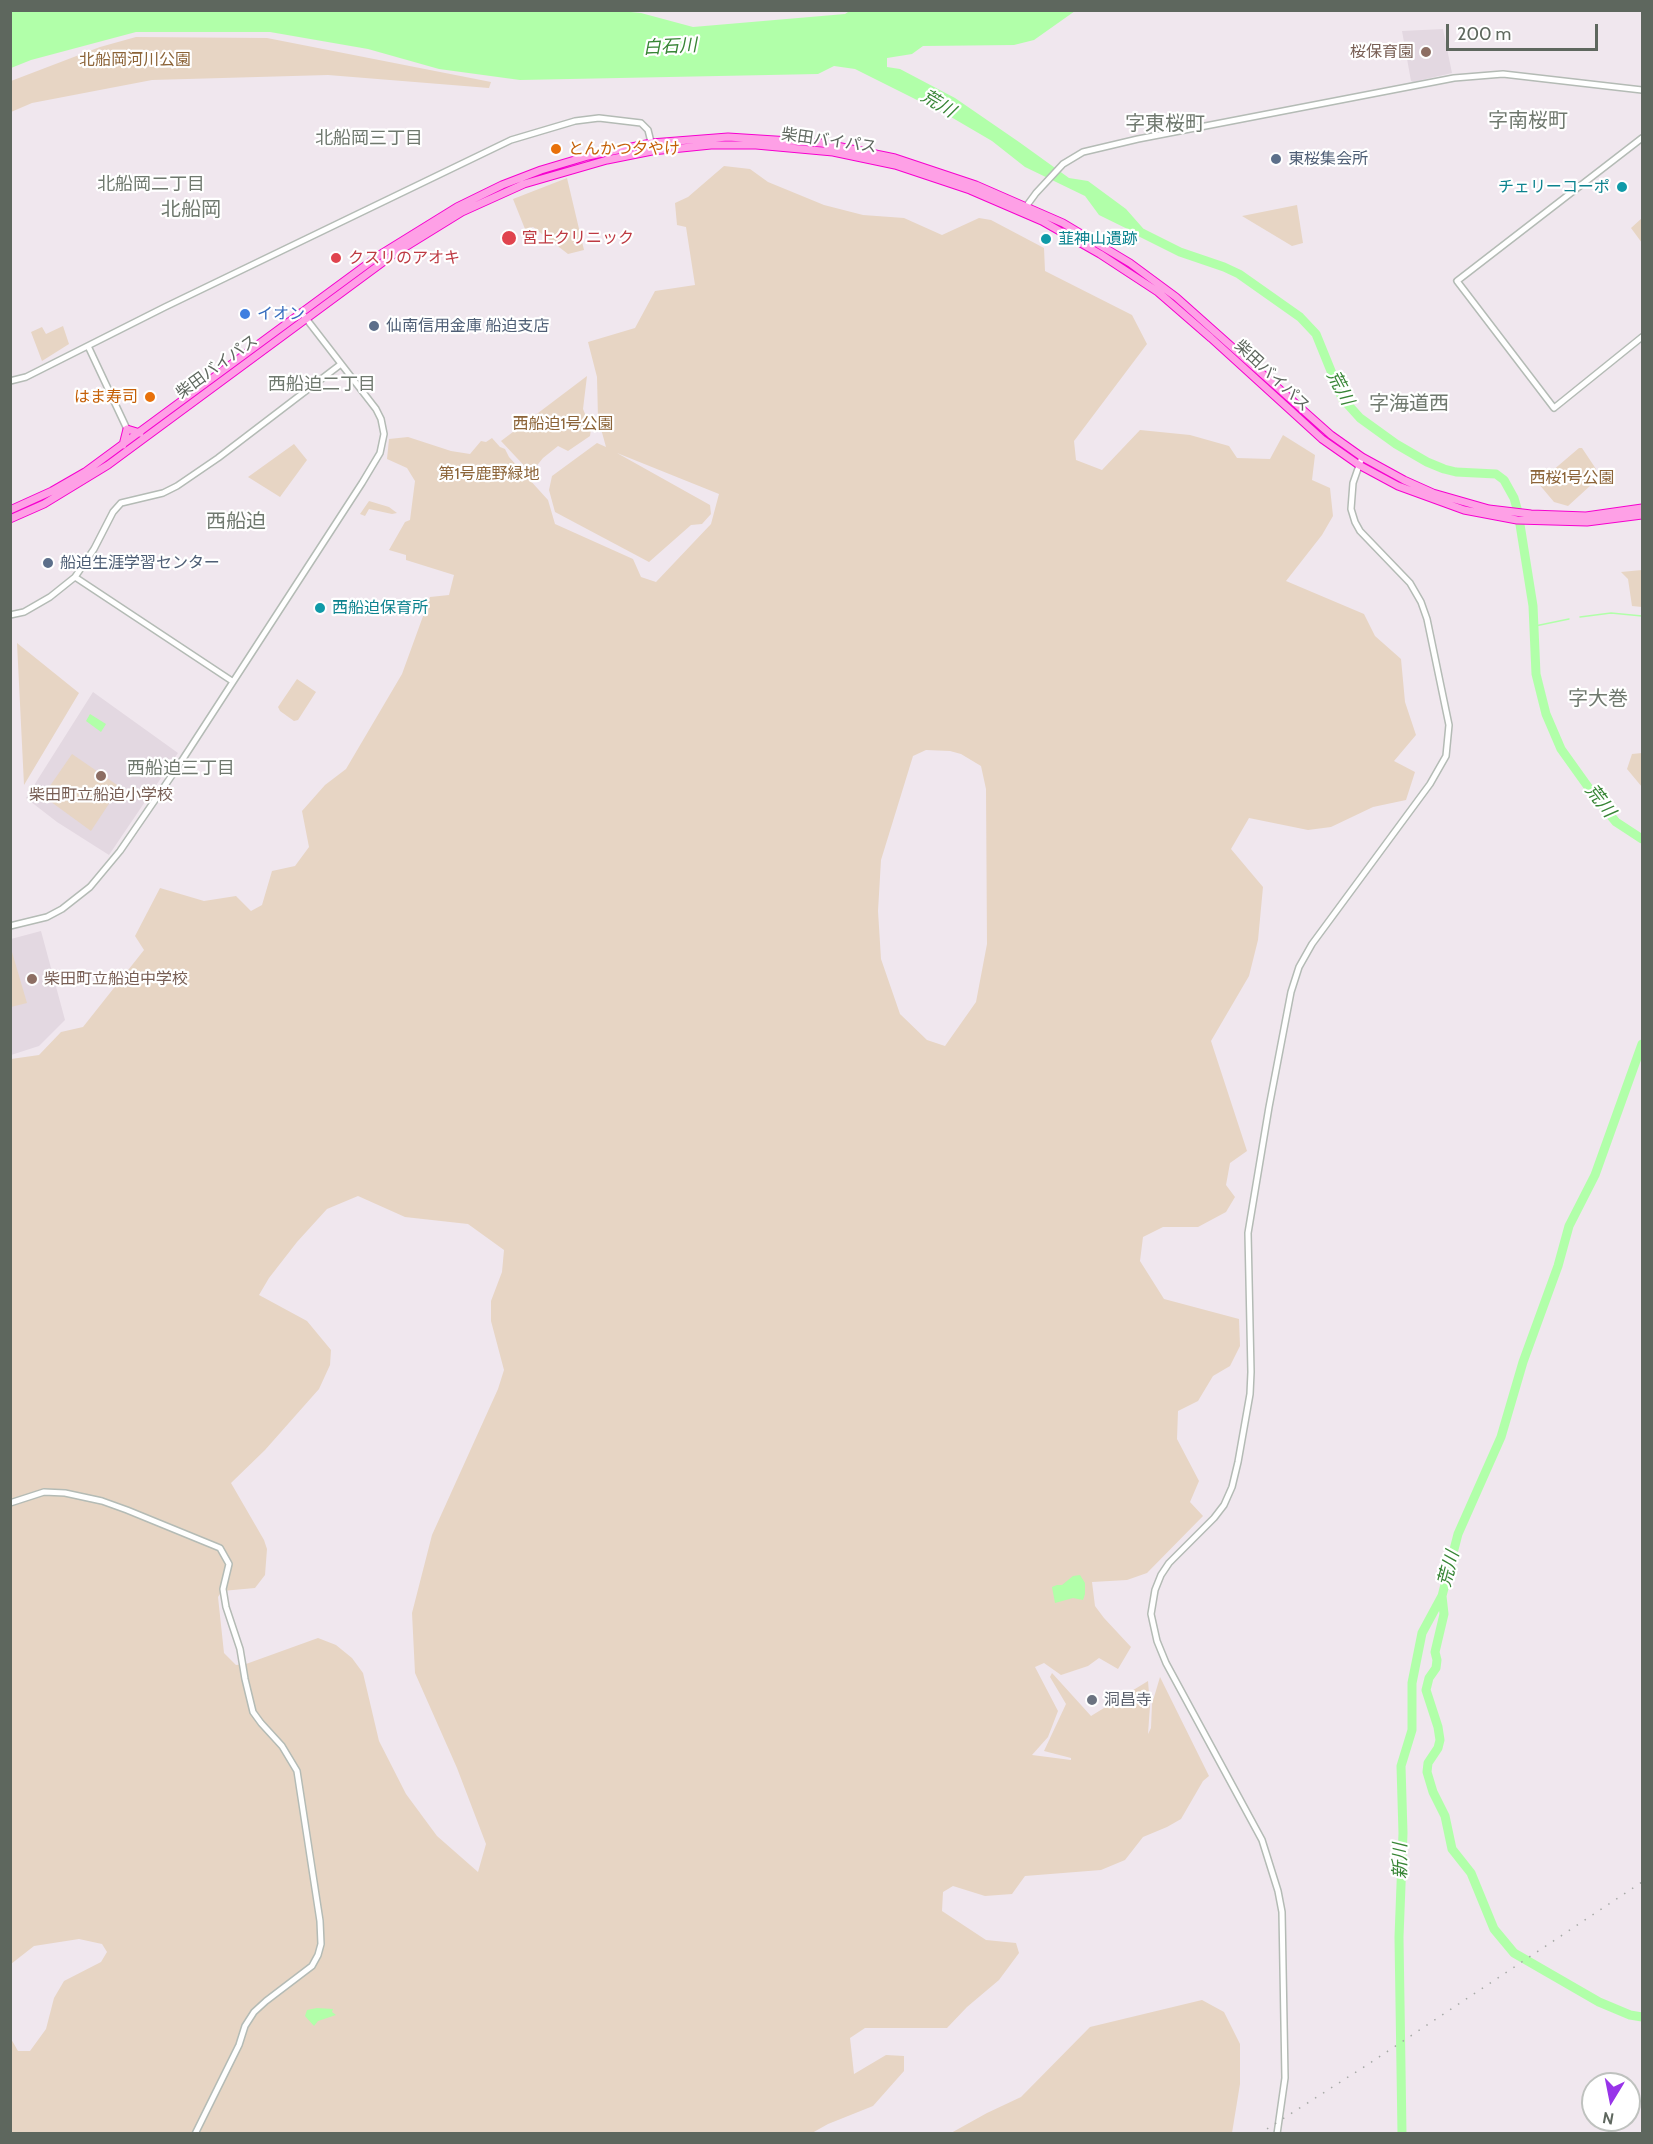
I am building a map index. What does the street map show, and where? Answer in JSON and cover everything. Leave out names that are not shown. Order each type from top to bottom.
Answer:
[{"type":"highway","name":"柴田バイパス","points":[[10,519],[44,504],[100,470],[409,236],[477,196],[568,161],[728,137],[800,141],[849,147],[932,169],[1024,209],[1158,292],[1322,439],[1361,461],[1398,486],[1446,505],[1495,517],[1587,522],[1642,515]]},
{"type":"highway","name":"柴田バイパス","points":[[10,510],[69,482],[123,446],[304,315]]},
{"type":"highway","points":[[123,446],[127,429],[140,433]]},
{"type":"highway","name":"柴田バイパス","points":[[1361,461],[1433,493],[1489,509],[1549,519],[1642,508]]},
{"type":"street","points":[[1024,209],[1063,164],[1078,154],[1138,139],[1480,75],[1512,74],[1642,90]]},
{"type":"street","points":[[10,381],[26,377],[511,140],[575,121],[599,118],[641,123],[648,130],[652,147]]},
{"type":"street","points":[[1642,138],[1457,281],[1554,408],[1642,337]]},
{"type":"street","points":[[10,926],[47,917],[77,898],[120,850],[282,608],[380,453],[384,434],[376,409],[304,315]]},
{"type":"street","points":[[88,346],[127,429]]},
{"type":"street","points":[[10,615],[24,612],[50,597],[75,577],[94,549],[113,512],[121,503],[163,493],[185,481],[300,397],[341,364]]},
{"type":"street","points":[[1277,2133],[1285,2078],[1282,1912],[1278,1891],[1262,1840],[1166,1663],[1157,1641],[1151,1614],[1155,1590],[1161,1575],[1169,1563],[1224,1505],[1232,1487],[1238,1462],[1250,1394],[1248,1233],[1291,992],[1299,967],[1318,935],[1430,784],[1446,756],[1449,725],[1427,619],[1421,602],[1410,583],[1360,531],[1351,509],[1350,497],[1361,461]]},
{"type":"street","points":[[75,577],[232,681]]},
{"type":"street","points":[[10,1503],[44,1492],[65,1493],[102,1501],[220,1548],[229,1564],[223,1589],[240,1649],[253,1712],[282,1746],[297,1771],[320,1921],[321,1944],[318,1955],[312,1966],[254,2012],[245,2026],[239,2045],[195,2133]]},
{"type":"shaded area","name":"桜保育園","points":[[1443,29],[1452,73],[1411,81],[1402,31]]},
{"type":"shaded area","name":"柴田町立船迫小学校","points":[[93,692],[178,753],[109,855],[57,822],[26,798]]},
{"type":"shaded area","name":"柴田町立船迫中学校","points":[[41,931],[65,1020],[39,1046],[11,1055],[11,939]]},
{"type":"green space","name":"北船岡河川公園","points":[[136,37],[267,38],[491,82],[489,88],[328,75],[152,80],[32,103],[11,112],[11,81],[100,47]]},
{"type":"green space","name":"第1号鹿野緑地","points":[[724,166],[750,169],[768,182],[824,205],[863,215],[904,218],[942,235],[979,218],[991,220],[1044,248],[1045,271],[1132,315],[1147,344],[1074,441],[1076,460],[1102,470],[1140,430],[1190,435],[1229,446],[1237,458],[1270,459],[1283,435],[1315,455],[1312,480],[1330,488],[1333,516],[1322,535],[1286,581],[1364,614],[1375,636],[1401,659],[1405,702],[1416,735],[1394,761],[1415,772],[1406,800],[1373,807],[1331,827],[1308,830],[1249,818],[1231,849],[1263,887],[1258,940],[1249,976],[1211,1041],[1247,1151],[1230,1163],[1226,1185],[1235,1197],[1226,1212],[1198,1227],[1163,1227],[1143,1237],[1140,1261],[1164,1299],[1239,1319],[1240,1346],[1230,1366],[1213,1376],[1198,1401],[1178,1411],[1177,1439],[1199,1481],[1190,1502],[1203,1516],[1147,1573],[1127,1580],[1092,1582],[1095,1606],[1131,1647],[1118,1669],[1099,1658],[1088,1666],[1061,1675],[1044,1663],[1035,1667],[1058,1711],[1048,1737],[1032,1755],[1071,1760],[1071,1758],[1044,1751],[1066,1704],[1050,1677],[1052,1673],[1091,1716],[1148,1681],[1150,1706],[1148,1734],[1151,1728],[1152,1704],[1160,1677],[1209,1776],[1203,1781],[1181,1819],[1143,1837],[1125,1860],[1101,1870],[1025,1876],[1012,1894],[985,1896],[953,1886],[943,1892],[942,1911],[986,1940],[1016,1943],[1019,1953],[999,1980],[967,2007],[947,2028],[865,2028],[850,2038],[854,2074],[886,2055],[904,2056],[904,2071],[873,2106],[812,2133],[11,2133],[10,2037],[18,2051],[30,2051],[46,2029],[54,1998],[64,1981],[101,1962],[107,1952],[102,1944],[79,1939],[34,1946],[11,1964],[11,1059],[39,1055],[61,1032],[83,1027],[144,950],[135,936],[160,888],[204,901],[236,896],[251,911],[262,905],[272,871],[295,866],[309,847],[302,811],[325,785],[346,769],[402,674],[430,597],[449,595],[454,575],[406,560],[406,555],[389,550],[405,522],[410,520],[415,481],[407,468],[387,459],[389,439],[408,437],[451,451],[470,454],[481,441],[486,442],[492,438],[505,449],[509,457],[548,500],[555,524],[633,559],[641,577],[656,582],[711,524],[719,494],[617,453],[710,505],[711,514],[702,524],[691,525],[649,562],[555,512],[549,490],[552,476],[597,443],[606,447],[598,418],[597,377],[588,342],[635,328],[655,291],[695,285],[686,227],[677,225],[675,203],[688,197]],"holes":[[[926,750],[961,754],[981,766],[986,789],[987,944],[976,1002],[945,1046],[927,1040],[900,1014],[881,959],[878,911],[881,860],[913,756]],[[358,1196],[405,1217],[468,1224],[504,1250],[502,1272],[491,1301],[491,1321],[504,1370],[498,1389],[432,1535],[412,1613],[415,1673],[457,1768],[486,1844],[478,1872],[437,1836],[406,1794],[379,1741],[363,1673],[352,1658],[336,1645],[318,1638],[246,1664],[236,1665],[224,1653],[218,1597],[222,1591],[255,1588],[265,1575],[267,1549],[231,1483],[265,1450],[319,1389],[330,1365],[331,1350],[307,1321],[259,1295],[297,1242],[327,1209]]]},
{"type":"green space","points":[[567,178],[584,250],[568,254],[533,227],[525,229],[513,199]]},
{"type":"green space","points":[[1297,205],[1303,243],[1292,246],[1242,216]]},
{"type":"green space","points":[[1642,218],[1642,243],[1631,228]]},
{"type":"green space","points":[[63,326],[69,344],[42,361],[31,332],[42,327],[46,334]]},
{"type":"green space","name":"西船迫1号公園","points":[[587,376],[583,409],[591,429],[590,436],[568,451],[558,446],[543,458],[531,473],[501,441]]},
{"type":"green space","points":[[294,444],[307,460],[280,497],[248,477]]},
{"type":"green space","name":"西桜1号公園","points":[[1579,448],[1582,448],[1596,469],[1591,485],[1568,506],[1554,502],[1538,483]]},
{"type":"green space","points":[[369,501],[389,507],[397,513],[369,509],[365,516],[360,514]]},
{"type":"green space","points":[[1642,570],[1642,607],[1632,606],[1628,579],[1621,572]]},
{"type":"green space","points":[[17,643],[79,693],[24,785]]},
{"type":"green space","points":[[297,679],[316,692],[298,720],[294,721],[278,707]]},
{"type":"green space","points":[[1642,753],[1642,787],[1627,769],[1632,754]]},
{"type":"green space","points":[[72,754],[120,787],[91,831],[43,796]]},
{"type":"green space","points":[[12,952],[27,1003],[11,1007],[10,953]]},
{"type":"green space","points":[[1202,2000],[1224,2012],[1240,2044],[1240,2084],[1232,2133],[951,2133],[1021,2097],[1090,2027]]},
{"type":"water","name":"白石川","points":[[610,10],[641,13],[693,27],[845,14],[851,10],[1075,11],[1034,40],[1014,45],[923,46],[912,54],[887,58],[887,67],[900,69],[955,98],[1069,178],[1088,181],[1126,209],[1156,243],[1099,215],[1085,196],[1025,167],[992,141],[951,117],[855,69],[834,66],[818,74],[520,80],[439,69],[368,49],[270,32],[136,32],[31,60],[11,68],[10,11]]},
{"type":"water","points":[[90,714],[106,724],[101,732],[86,721]]},
{"type":"water","points":[[1080,1575],[1085,1583],[1083,1600],[1073,1598],[1055,1603],[1052,1587],[1062,1585],[1073,1576]]},
{"type":"water","points":[[333,2009],[332,2012],[336,2015],[318,2021],[314,2026],[305,2016],[307,2010]]},
{"type":"waterway","name":"荒川","points":[[1142,233],[1180,252],[1239,274],[1300,317],[1316,334],[1342,398],[1360,418],[1396,444],[1444,469],[1456,472],[1496,474],[1504,480],[1514,498],[1518,512],[1533,606],[1536,674],[1546,714],[1561,749],[1596,798],[1616,822],[1642,839]]},
{"type":"waterway","points":[[1580,617],[1611,613],[1642,616]]},
{"type":"waterway","points":[[1535,626],[1569,619]]},
{"type":"waterway","name":"荒川","points":[[1642,1044],[1595,1175],[1569,1226],[1558,1266],[1523,1362],[1501,1437],[1458,1534],[1442,1596],[1444,1614],[1435,1652],[1436,1668],[1429,1678],[1426,1690],[1440,1740],[1438,1748],[1428,1763],[1427,1772],[1433,1792],[1445,1816],[1452,1849],[1471,1873],[1494,1929],[1514,1953],[1599,2002],[1630,2015],[1642,2017]]},
{"type":"waterway","name":"新川","points":[[1402,2134],[1399,1937],[1403,1833],[1401,1766],[1412,1730],[1412,1683],[1422,1633],[1442,1596]]},
{"type":"railway","points":[[1259,2134],[1642,1882]]},
{"type":"place","name":"桜保育園","points":[[1426,52]]},
{"type":"place","name":"とんかつ夕やけ","points":[[556,149]]},
{"type":"place","name":"東桜集会所","points":[[1276,159]]},
{"type":"place","name":"チェリーコーポ","points":[[1622,187]]},
{"type":"place","name":"宮上クリニック","points":[[509,238]]},
{"type":"place","name":"韮神山遺跡","points":[[1046,239]]},
{"type":"place","name":"クスリのアオキ","points":[[336,258]]},
{"type":"place","name":"イオン","points":[[245,314]]},
{"type":"place","name":"仙南信用金庫 船迫支店","points":[[374,326]]},
{"type":"place","name":"はま寿司","points":[[150,397]]},
{"type":"place","name":"船迫生涯学習センター","points":[[48,563]]},
{"type":"place","name":"西船迫保育所","points":[[320,608]]},
{"type":"place","name":"柴田町立船迫小学校","points":[[101,776]]},
{"type":"place","name":"柴田町立船迫中学校","points":[[32,979]]},
{"type":"place","name":"洞昌寺","points":[[1092,1700]]},
{"type":"district","name":"字南桜町","points":[[1528,121]]},
{"type":"district","name":"字東桜町","points":[[1165,124]]},
{"type":"district","name":"北船岡三丁目","points":[[369,139]]},
{"type":"district","name":"北船岡二丁目","points":[[151,185]]},
{"type":"district","name":"北船岡","points":[[191,210]]},
{"type":"district","name":"西船迫二丁目","points":[[322,385]]},
{"type":"district","name":"字海道西","points":[[1409,404]]},
{"type":"district","name":"西船迫","points":[[236,522]]},
{"type":"district","name":"字大巻","points":[[1598,699]]},
{"type":"district","name":"西船迫三丁目","points":[[181,769]]}]
